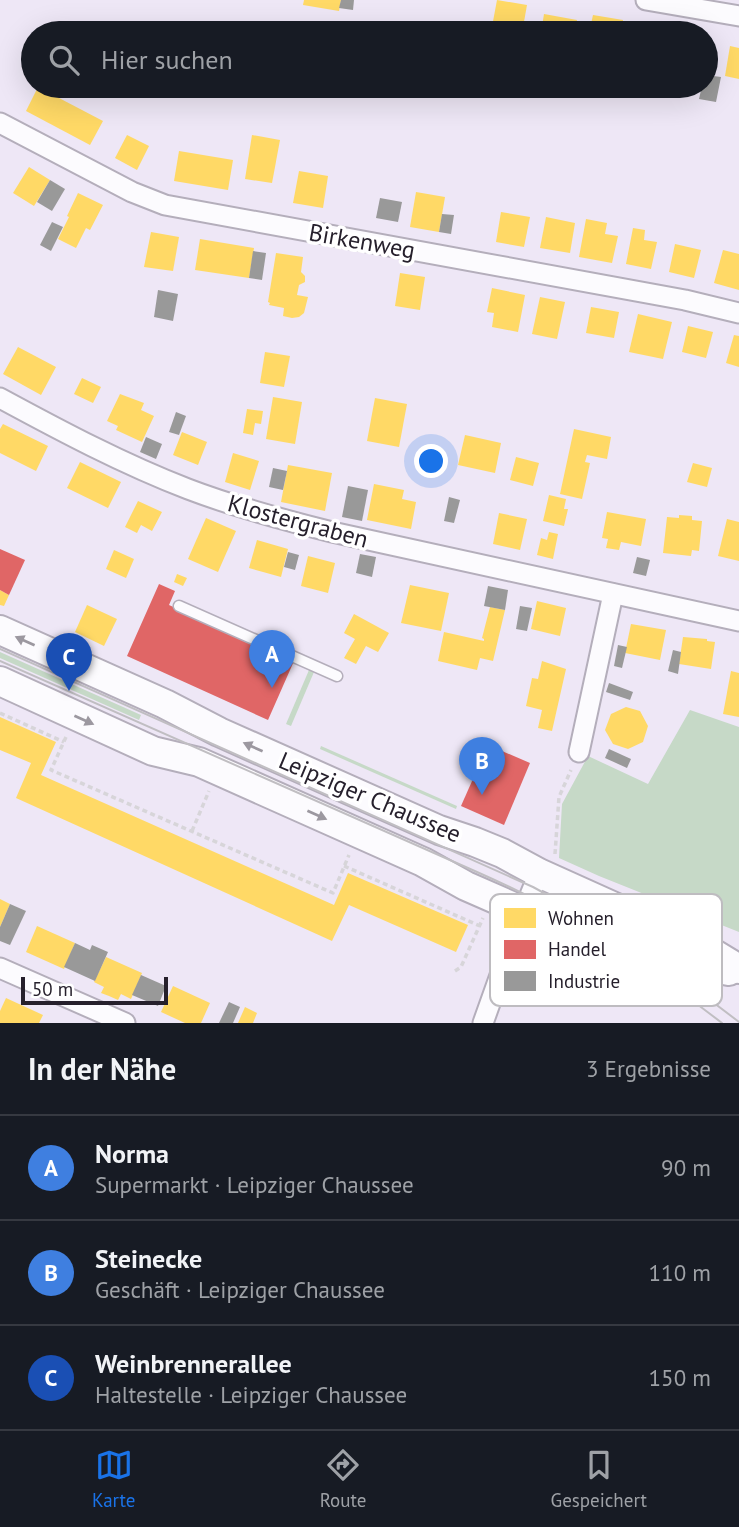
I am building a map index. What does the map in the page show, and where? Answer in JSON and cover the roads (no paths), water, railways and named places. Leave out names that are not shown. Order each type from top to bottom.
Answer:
[{"type":"main road","name":"Leipziger Chaussee","points":[[0,629],[165,704],[219,732],[439,830],[502,853],[586,894]]},
{"type":"main road","name":"Leipziger Chaussee","points":[[0,681],[153,751],[190,759],[211,768],[423,862],[490,897]]},
{"type":"main road","name":"Leipziger Chaussee","points":[[722,960],[739,971]]},
{"type":"street","points":[[646,0],[739,16]]},
{"type":"street","name":"Birkenweg","points":[[0,123],[141,197],[165,205],[685,300],[739,313]]},
{"type":"street","name":"Klostergraben","points":[[0,398],[127,463],[212,498],[322,530],[739,621]]},
{"type":"street","points":[[579,752],[613,594]]},
{"type":"street","points":[[530,894],[539,873]]},
{"type":"street","points":[[0,968],[125,1023]]},
{"type":"street","points":[[483,1023],[490,1003]]},
{"type":"lane","points":[[179,606],[337,676]]},
{"type":"tram line","points":[[0,649],[546,894]]},
{"type":"tram line","points":[[0,661],[525,894]]},
{"type":"tram line","points":[[699,1006],[722,1023]]},
{"type":"tram line","points":[[718,1006],[739,1022]]},
{"type":"place","name":"Norma","points":[[272,688]]},
{"type":"place","name":"Weinbrennerallee","points":[[69,691]]},
{"type":"place","name":"Steinecke","points":[[482,795]]}]
